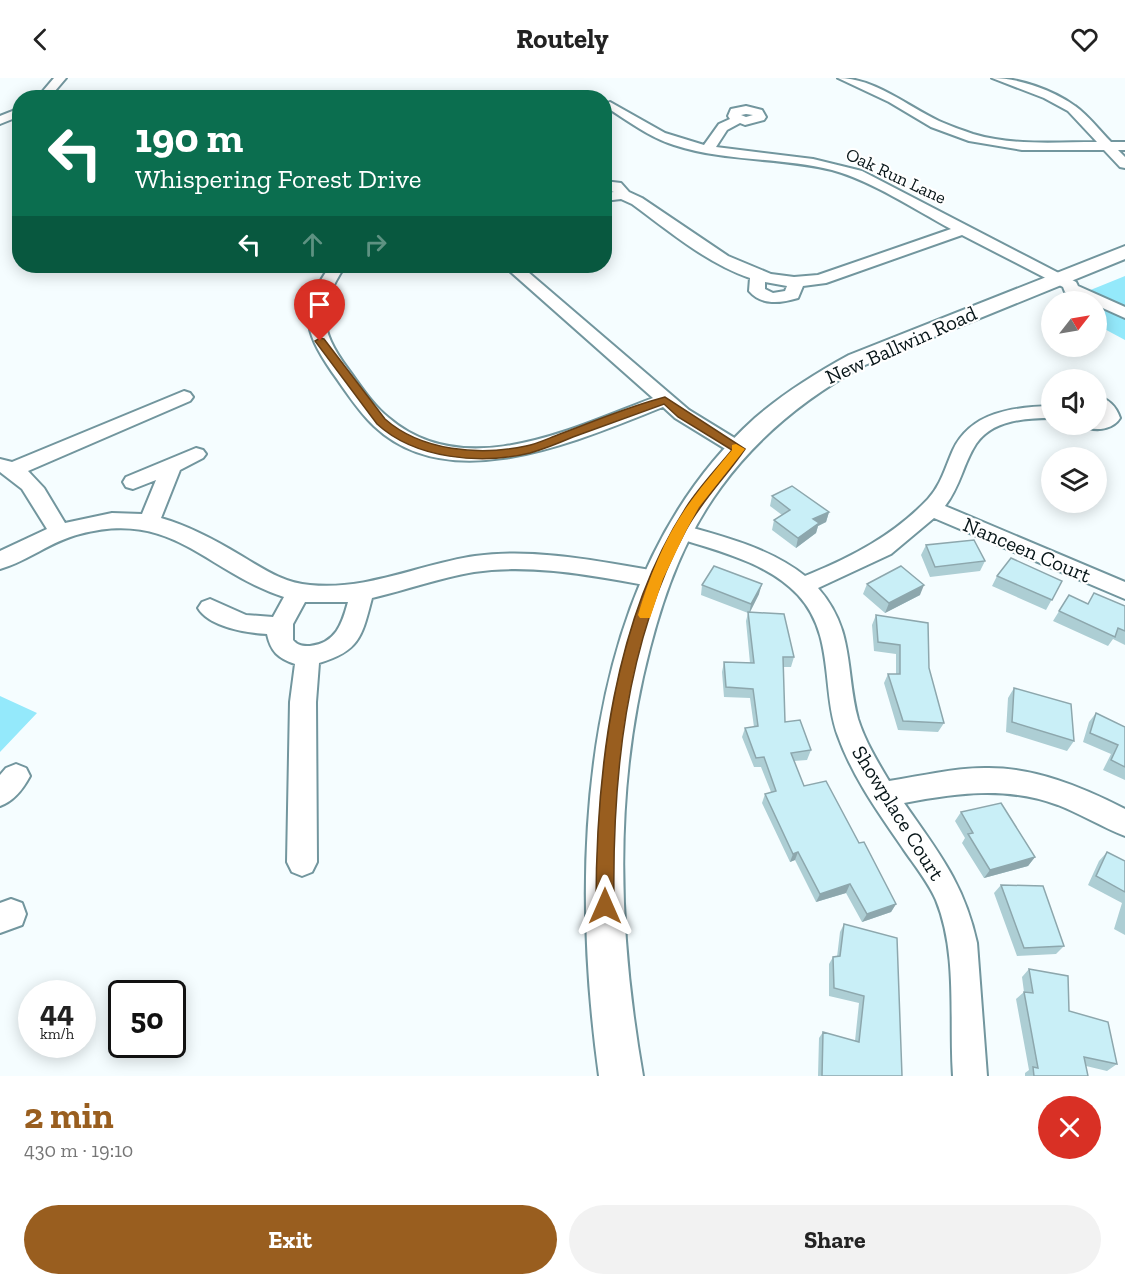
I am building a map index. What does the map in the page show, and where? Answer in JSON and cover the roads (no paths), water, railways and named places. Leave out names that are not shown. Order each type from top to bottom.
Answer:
[{"type":"main road","name":"New Ballwin Road","points":[[621,1076],[605,928],[604,863],[611,761],[630,660],[656,579],[694,505],[739,449],[792,400],[839,369],[1063,282],[1125,252]]},
{"type":"street","points":[[49,90],[60,78]]},
{"type":"street","points":[[844,78],[882,95],[935,124],[967,136],[1022,146],[1125,147]]},
{"type":"street","points":[[998,78],[1009,80],[1048,96],[1072,109],[1125,164]]},
{"type":"street","name":"Oak Run Lane","points":[[612,106],[667,139],[708,149],[805,160],[846,170],[964,229],[1063,282],[1071,289],[1094,297],[1125,313]]},
{"type":"street","points":[[708,149],[723,127],[738,119]]},
{"type":"street","points":[[612,186],[620,188],[621,194]]},
{"type":"street","points":[[612,196],[621,194],[637,201],[728,264],[764,278],[757,291],[771,298],[792,295],[796,283],[820,280],[964,229]]},
{"type":"street","points":[[332,273],[323,287],[316,310],[315,321],[320,341],[381,422],[392,432],[423,446],[467,454],[528,450],[665,400]]},
{"type":"street","points":[[520,273],[682,414],[739,449]]},
{"type":"street","points":[[7,467],[184,397]]},
{"type":"street","points":[[1107,408],[1111,418],[1107,421]]},
{"type":"street","points":[[802,586],[850,566],[907,531],[945,492],[968,441],[975,432],[1001,417],[1041,413]]},
{"type":"street","points":[[133,482],[196,454]]},
{"type":"street","points":[[149,523],[172,466]]},
{"type":"street","points":[[7,467],[29,480],[59,532]]},
{"type":"street","name":"Nanceen Court","points":[[929,508],[1125,591]]},
{"type":"street","points":[[0,561],[19,549],[59,532],[95,523],[149,523],[172,530],[216,551],[277,587],[298,593],[362,593],[441,572],[510,561],[580,566],[656,579]]},
{"type":"street","name":"Showplace Court","points":[[679,531],[745,553],[802,586],[818,604],[836,643],[843,706],[852,738],[882,794],[938,874],[951,899],[963,953],[970,1076]]},
{"type":"street","points":[[298,593],[281,626],[279,638],[292,653],[308,656],[321,655],[333,650],[343,642],[349,633],[362,593]]},
{"type":"street","points":[[210,608],[243,624],[281,626]]},
{"type":"street","points":[[302,862],[303,702],[308,656]]},
{"type":"street","points":[[882,794],[962,781],[1000,780],[1027,784],[1055,792],[1125,823]]}]
